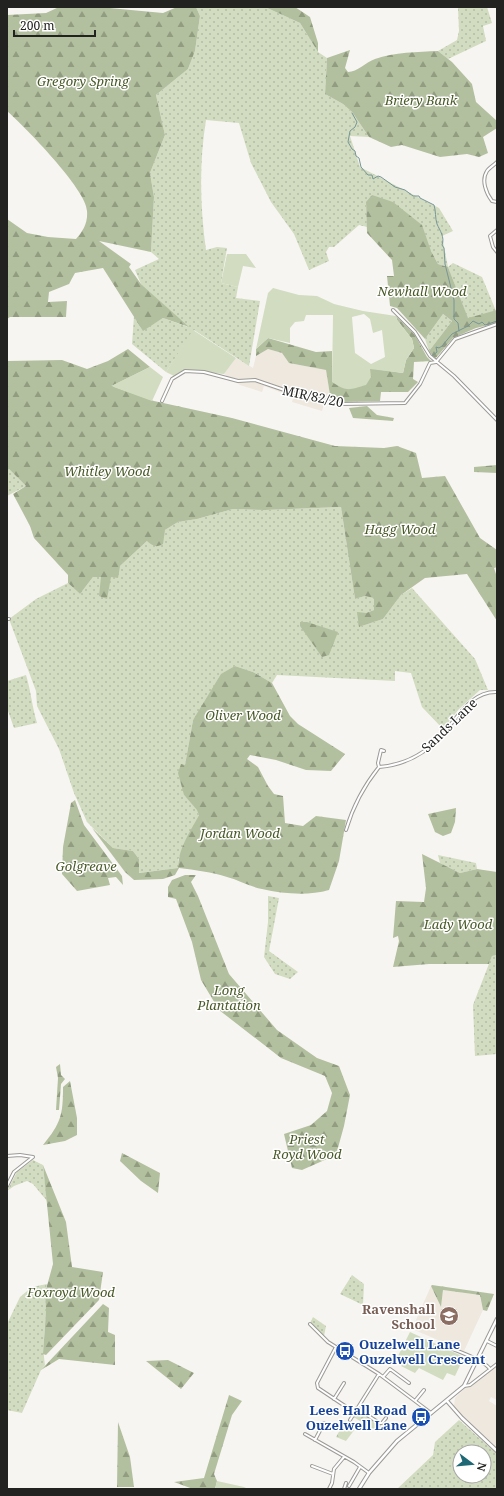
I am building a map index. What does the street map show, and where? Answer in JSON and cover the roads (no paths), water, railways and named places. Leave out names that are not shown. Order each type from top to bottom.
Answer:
[{"type":"street","points":[[497,162],[487,170],[484,179],[488,195],[492,201],[497,202]]},
{"type":"street","points":[[497,230],[490,236],[493,247],[497,252]]},
{"type":"street","points":[[393,310],[415,332],[430,356],[454,376],[497,420]]},
{"type":"street","points":[[436,362],[454,338],[497,324]]},
{"type":"street","name":"MIR/82/20","points":[[162,401],[172,379],[185,372],[204,372],[238,381],[255,380],[296,394],[340,404],[405,403],[420,384],[430,363],[436,362]]},
{"type":"street","name":"Sands Lane","points":[[379,767],[399,764],[418,754],[441,737],[462,711],[476,698],[490,692],[497,692]]},
{"type":"street","points":[[346,830],[360,793],[379,767],[378,763],[381,750],[384,751]]},
{"type":"street","points":[[7,1156],[20,1155],[33,1157],[14,1172],[7,1186]]},
{"type":"street","points":[[359,1489],[369,1473],[397,1441],[464,1386],[478,1361],[497,1319]]},
{"type":"street","points":[[310,1324],[336,1347],[379,1374],[430,1413]]},
{"type":"street","points":[[487,1341],[497,1346]]},
{"type":"street","points":[[336,1347],[317,1383],[318,1388],[354,1412]]},
{"type":"street","points":[[448,1347],[478,1361],[490,1369]]},
{"type":"street","points":[[464,1386],[470,1385],[497,1364]]},
{"type":"street","points":[[383,1377],[390,1369],[409,1383]]},
{"type":"street","points":[[350,1420],[379,1374]]},
{"type":"street","points":[[334,1399],[344,1383]]},
{"type":"street","points":[[415,1401],[424,1390]]},
{"type":"street","points":[[447,1401],[462,1418],[497,1451]]},
{"type":"street","points":[[357,1408],[378,1423],[382,1423],[386,1418]]},
{"type":"street","points":[[316,1440],[324,1423]]},
{"type":"street","points":[[305,1434],[369,1473]]},
{"type":"street","points":[[329,1489],[332,1483],[334,1468],[344,1458]]},
{"type":"street","points":[[312,1466],[333,1474]]},
{"type":"street","points":[[349,1486],[360,1467]]},
{"type":"street","points":[[344,1489],[346,1483]]},
{"type":"waterway","points":[[352,113],[357,122],[355,127],[350,131],[348,142],[355,151],[356,156],[359,158],[361,167],[368,175],[372,175],[373,179],[378,176],[381,177],[395,187],[405,190],[413,196],[419,196],[420,198],[434,205],[436,222],[443,237],[442,245],[444,248],[445,264],[454,300],[454,319],[458,323],[459,331]]},
{"type":"waterway","points":[[432,356],[437,352],[436,347],[439,348],[442,346],[452,334],[468,326],[473,321],[479,324],[482,322],[485,325],[497,321]]},
{"type":"place","name":"Ravenshall School","points":[[449,1316]]},
{"type":"place","name":"Ouzelwell Lane Ouzelwell Crescent","points":[[345,1351]]},
{"type":"place","name":"Lees Hall Road Ouzelwell Lane","points":[[421,1417]]},
{"type":"park label","name":"Gregory Spring","points":[[83,81]]},
{"type":"park label","name":"Briery Bank","points":[[421,100]]},
{"type":"park label","name":"Newhall Wood","points":[[422,291]]},
{"type":"park label","name":"Whitley Wood","points":[[107,471]]},
{"type":"park label","name":"Hagg Wood","points":[[400,529]]},
{"type":"park label","name":"Oliver Wood","points":[[243,715]]},
{"type":"park label","name":"Jordan Wood","points":[[240,833]]},
{"type":"park label","name":"Golgreave","points":[[86,866]]},
{"type":"park label","name":"Lady Wood","points":[[458,924]]},
{"type":"park label","name":"Long Plantation","points":[[229,998]]},
{"type":"park label","name":"Priest Royd Wood","points":[[307,1146]]},
{"type":"park label","name":"Foxroyd Wood","points":[[71,1292]]}]
